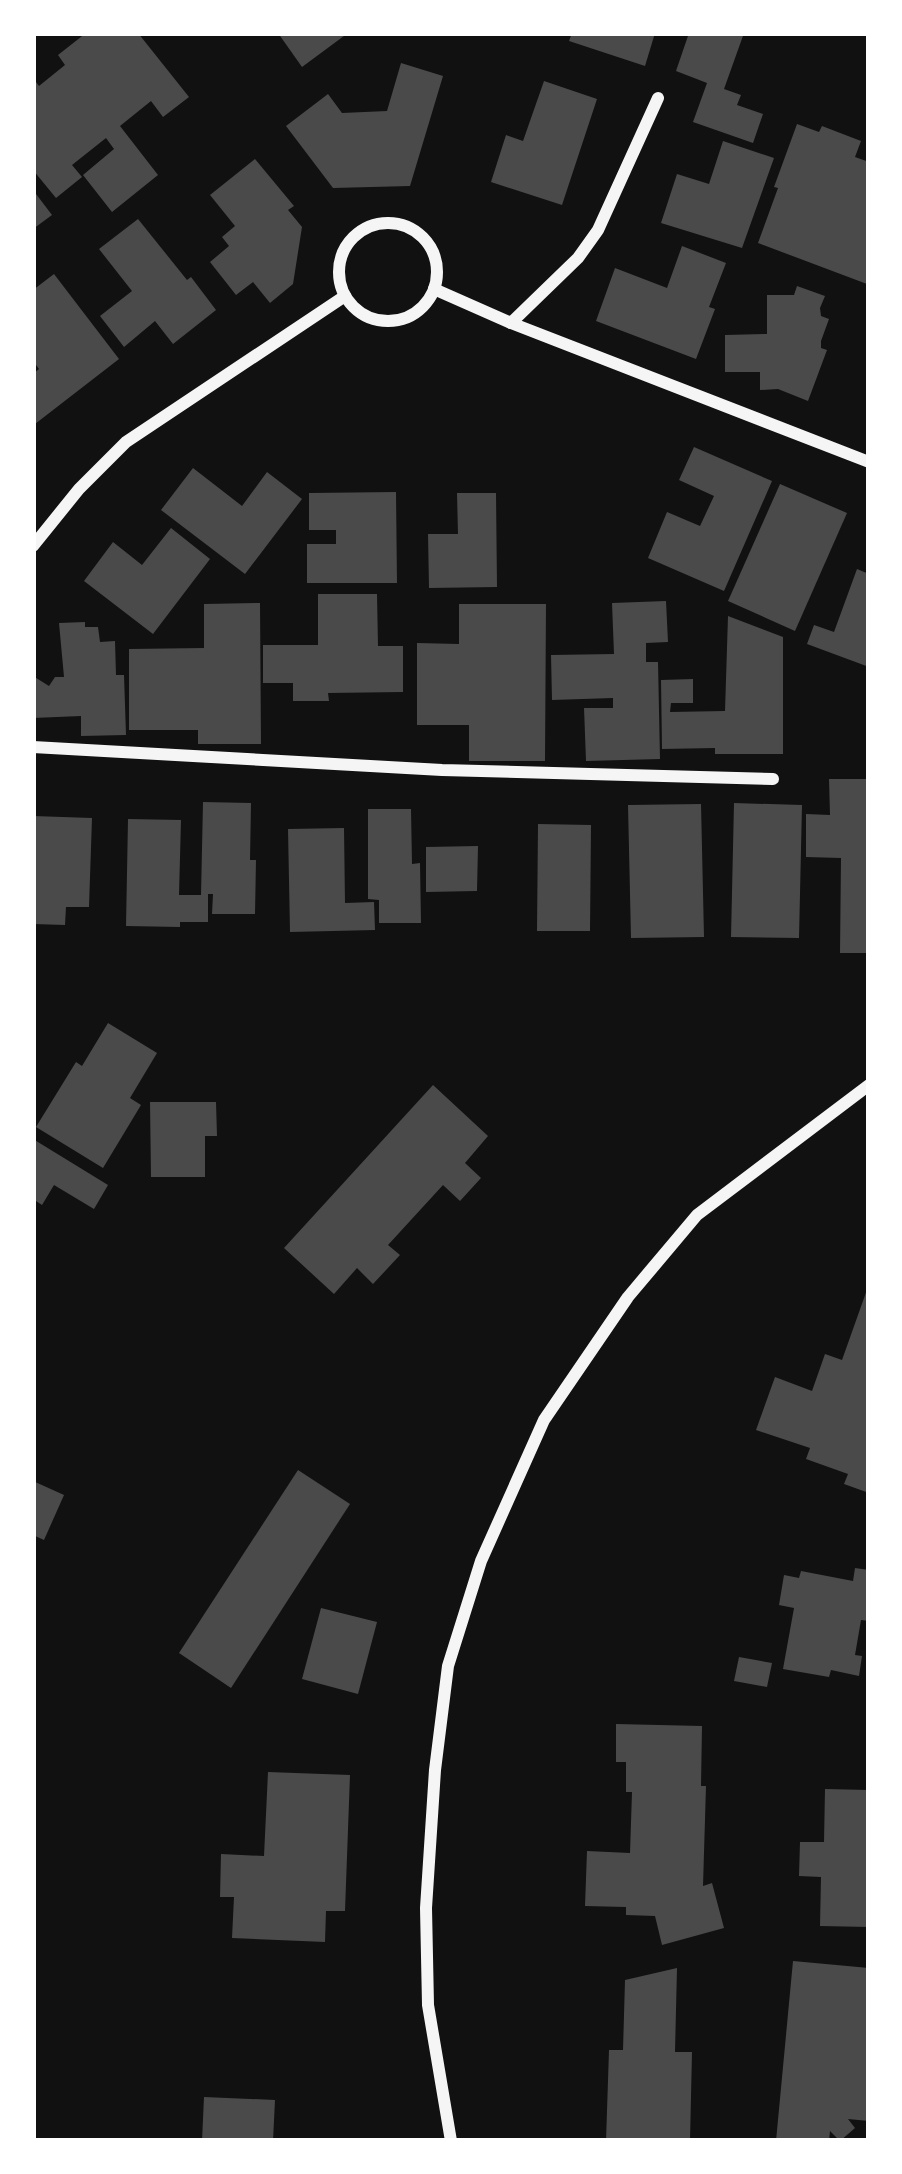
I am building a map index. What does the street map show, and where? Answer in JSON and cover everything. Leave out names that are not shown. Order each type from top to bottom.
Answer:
[{"type":"street","points":[[511,323],[578,258],[598,230],[658,98]]},
{"type":"street","points":[[401,225],[416,231],[435,257],[434,290],[414,314],[384,321],[368,317],[345,296],[340,264],[346,248],[369,227],[401,225]]},
{"type":"street","points":[[434,290],[869,462]]},
{"type":"street","points":[[33,546],[79,489],[126,442],[345,296]]},
{"type":"street","points":[[33,747],[442,770],[773,779]]},
{"type":"street","points":[[451,2141],[428,2005],[426,1908],[448,1666],[481,1561],[544,1420],[628,1298],[697,1215],[869,1085]]},
{"type":"building","points":[[86,33],[138,33],[189,97],[163,117],[151,101],[120,126],[158,175],[112,212],[83,175],[114,149],[106,138],[72,165],[82,177],[56,198],[33,170],[33,78],[39,86],[65,65],[58,55]]},
{"type":"building","points":[[278,33],[348,33],[302,67]]},
{"type":"building","points":[[572,33],[655,33],[645,66],[569,41]]},
{"type":"building","points":[[689,33],[744,33],[724,89],[741,95],[737,105],[763,114],[753,143],[693,122],[707,83],[676,71]]},
{"type":"building","points":[[401,63],[443,76],[410,186],[333,188],[286,126],[328,94],[342,113],[387,111]]},
{"type":"building","points":[[544,81],[597,99],[562,205],[491,182],[506,135],[523,141]]},
{"type":"building","points":[[797,124],[819,132],[822,126],[861,141],[855,157],[869,162],[867,284],[758,243]]},
{"type":"building","points":[[723,141],[774,158],[742,248],[661,223],[677,174],[709,184]]},
{"type":"building","points":[[255,159],[294,206],[288,210],[302,227],[293,284],[270,303],[253,282],[236,295],[210,262],[229,246],[222,237],[235,226],[210,195]]},
{"type":"building","points":[[33,190],[52,215],[33,229]]},
{"type":"building","points":[[138,219],[216,310],[173,344],[155,321],[124,347],[100,316],[132,291],[99,249]]},
{"type":"building","points":[[682,246],[726,263],[696,359],[596,321],[615,268],[667,288]]},
{"type":"building","points":[[54,274],[119,359],[35,424],[33,374],[39,369],[33,361],[33,290]]},
{"type":"building","points":[[797,286],[825,296],[821,316],[829,319],[821,341],[821,348],[827,350],[808,401],[778,389],[760,390],[760,372],[725,372],[725,335],[767,334],[767,295],[794,295]]},
{"type":"building","points":[[694,447],[772,481],[724,591],[648,558],[667,512],[700,526],[714,496],[679,480]]},
{"type":"building","points":[[193,468],[242,506],[267,472],[302,499],[245,574],[161,510]]},
{"type":"building","points":[[780,484],[847,513],[795,631],[728,601]]},
{"type":"building","points":[[396,492],[397,583],[307,583],[307,544],[336,544],[336,530],[309,530],[309,493]]},
{"type":"building","points":[[457,493],[496,493],[497,587],[429,588],[428,534],[458,534]]},
{"type":"building","points":[[171,528],[210,559],[153,634],[84,581],[113,542],[142,565]]},
{"type":"building","points":[[857,569],[869,574],[869,667],[807,644],[814,625],[834,632]]},
{"type":"building","points":[[318,594],[377,594],[378,646],[403,646],[403,692],[328,693],[329,701],[293,701],[293,683],[263,683],[263,645],[318,645]]},
{"type":"building","points":[[666,601],[668,642],[646,643],[646,662],[658,662],[660,759],[586,761],[584,708],[613,708],[613,698],[552,700],[551,655],[614,654],[612,603]]},
{"type":"building","points":[[260,603],[261,744],[198,744],[198,730],[129,730],[129,649],[204,648],[204,604]]},
{"type":"building","points":[[459,604],[546,604],[545,761],[469,761],[469,725],[417,725],[417,643],[459,644]]},
{"type":"building","points":[[728,616],[783,637],[783,754],[662,749],[661,680],[693,679],[693,703],[671,703],[670,712],[725,711]]},
{"type":"building","points":[[85,622],[85,627],[98,627],[100,642],[115,641],[116,675],[124,675],[126,735],[81,736],[81,716],[33,718],[33,676],[49,686],[55,677],[64,677],[59,623]]},
{"type":"building","points":[[829,779],[869,779],[869,953],[840,953],[841,858],[806,857],[806,814],[830,815]]},
{"type":"building","points":[[203,802],[251,803],[255,914],[212,914],[213,894],[208,894],[208,922],[180,922],[180,927],[126,926],[128,819],[181,820],[179,895],[201,895]]},
{"type":"building","points":[[734,803],[802,805],[799,938],[731,937]]},
{"type":"building","points":[[701,804],[704,937],[631,938],[628,805]]},
{"type":"building","points":[[368,809],[411,809],[412,864],[420,863],[421,923],[379,923],[379,900],[368,899]]},
{"type":"building","points":[[33,816],[92,818],[89,907],[66,907],[65,925],[33,924]]},
{"type":"building","points":[[538,824],[591,825],[590,931],[537,931]]},
{"type":"building","points":[[344,828],[345,903],[374,902],[375,930],[290,932],[288,829]]},
{"type":"building","points":[[478,846],[477,891],[426,892],[426,847]]},
{"type":"building","points":[[108,1023],[157,1053],[130,1098],[141,1105],[103,1168],[36,1127],[76,1062],[82,1066]]},
{"type":"building","points":[[433,1085],[488,1136],[465,1163],[481,1178],[460,1201],[443,1185],[388,1245],[400,1255],[373,1284],[357,1268],[334,1294],[284,1248]]},
{"type":"building","points":[[150,1102],[216,1102],[217,1136],[205,1136],[205,1177],[151,1177]]},
{"type":"building","points":[[33,1139],[108,1185],[94,1209],[54,1185],[42,1205],[33,1199]]},
{"type":"building","points":[[869,1284],[869,1493],[844,1484],[848,1474],[806,1459],[810,1448],[756,1430],[775,1377],[812,1391],[825,1354],[842,1360]]},
{"type":"building","points":[[298,1470],[350,1504],[231,1688],[179,1653]]},
{"type":"building","points":[[33,1481],[64,1495],[44,1540],[33,1535]]},
{"type":"building","points":[[855,1568],[869,1570],[869,1621],[861,1620],[855,1655],[862,1656],[859,1676],[831,1670],[829,1677],[783,1669],[794,1608],[779,1605],[784,1575],[799,1578],[801,1571],[853,1581]]},
{"type":"building","points":[[321,1608],[377,1622],[358,1694],[302,1679]]},
{"type":"building","points":[[739,1657],[772,1663],[767,1687],[734,1681]]},
{"type":"building","points":[[616,1724],[702,1726],[701,1786],[706,1786],[703,1886],[712,1883],[724,1928],[662,1945],[655,1916],[626,1915],[626,1907],[585,1906],[587,1851],[630,1853],[632,1792],[626,1792],[626,1762],[616,1762]]},
{"type":"building","points":[[268,1772],[350,1775],[345,1911],[326,1911],[325,1942],[232,1938],[234,1897],[220,1897],[221,1854],[264,1856]]},
{"type":"building","points":[[825,1789],[869,1790],[869,1927],[820,1926],[821,1877],[799,1876],[800,1842],[824,1842]]},
{"type":"building","points":[[793,1961],[869,1968],[869,2121],[848,2119],[855,2128],[840,2141],[830,2131],[829,2141],[776,2141]]},
{"type":"building","points":[[677,1968],[675,2052],[692,2052],[690,2141],[606,2141],[609,2050],[623,2050],[625,1980]]},
{"type":"building","points":[[204,2097],[275,2100],[273,2141],[202,2141]]}]
